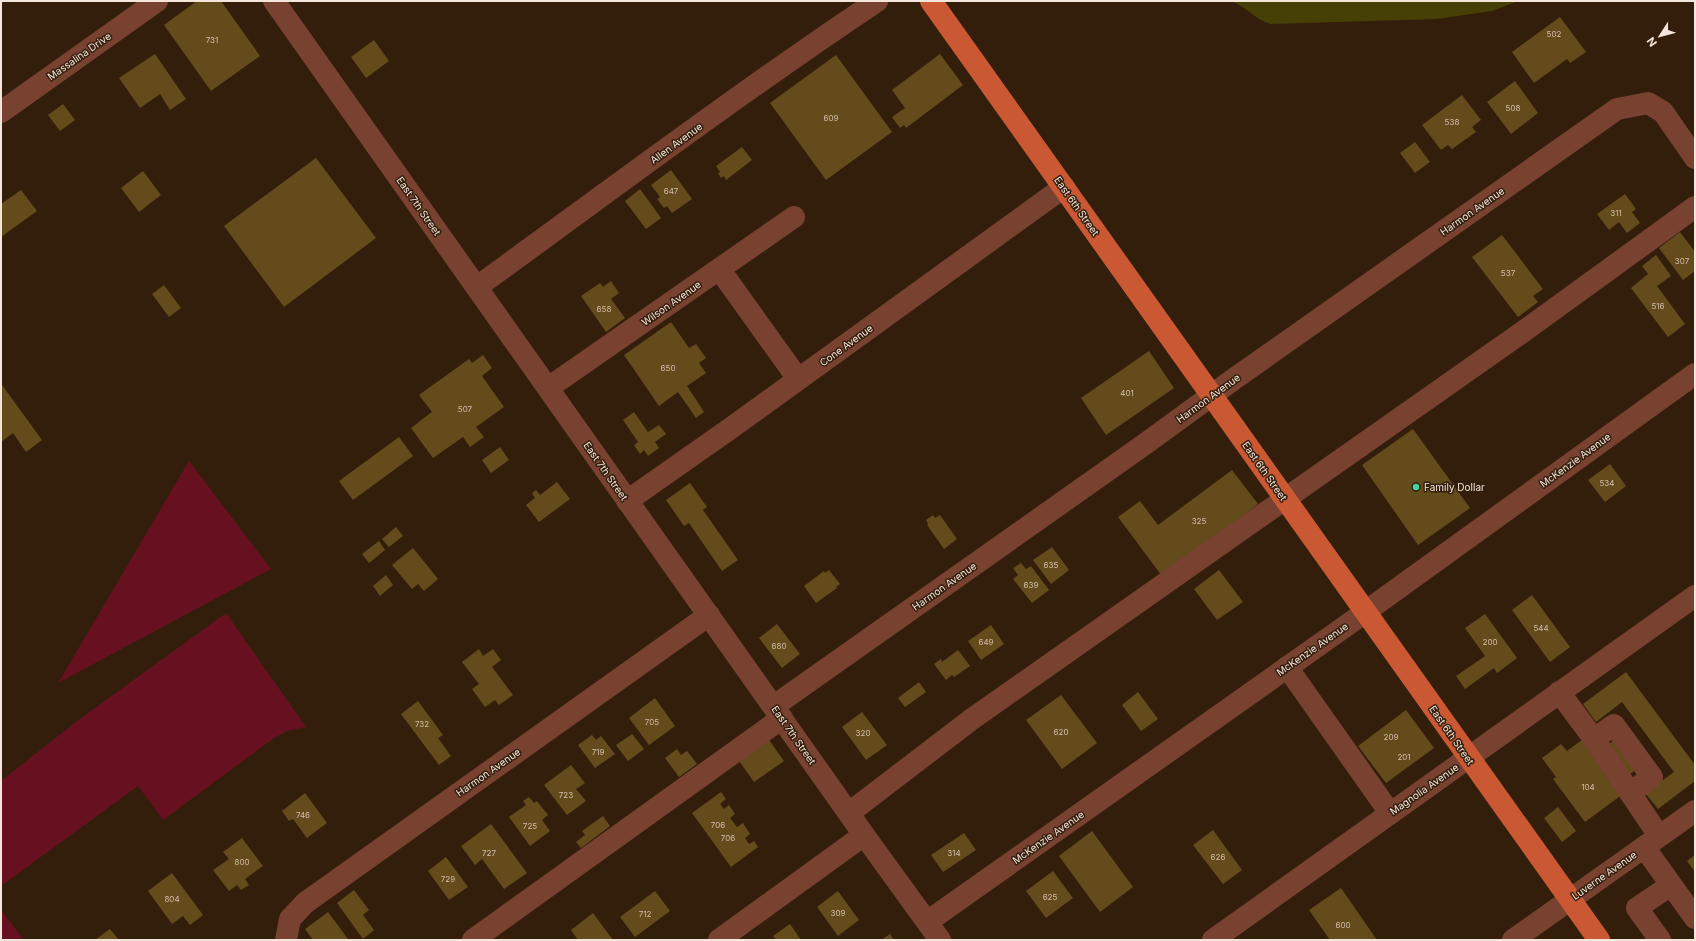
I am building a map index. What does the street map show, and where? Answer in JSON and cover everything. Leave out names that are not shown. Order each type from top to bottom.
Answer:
[{"type":"main road","name":"East 6th Street","points":[[931,1],[1364,612],[1599,940]]},
{"type":"street","name":"Massalina Drive","points":[[1,111],[158,1]]},
{"type":"street","name":"East 7th Street","points":[[274,1],[849,814],[940,940]]},
{"type":"street","name":"Allen Avenue","points":[[477,287],[801,53],[877,1]]},
{"type":"street","name":"Harmon Avenue","points":[[472,940],[778,712],[1211,396],[1617,109],[1648,103],[1663,112],[1695,158]]},
{"type":"street","name":"Cone Avenue","points":[[627,500],[798,379],[1064,187]]},
{"type":"street","points":[[849,814],[972,719],[1524,331],[1695,207]]},
{"type":"street","name":"Wilson Avenue","points":[[548,388],[720,270],[794,217]]},
{"type":"street","points":[[720,270],[798,379]]},
{"type":"street","name":"McKenzie Avenue","points":[[927,922],[1287,667],[1695,374]]},
{"type":"street","name":"Magnolia Avenue","points":[[1212,940],[1695,596]]},
{"type":"street","name":"Harmon Avenue","points":[[286,940],[290,919],[305,903],[709,615]]},
{"type":"street","points":[[1287,667],[1390,813]]},
{"type":"street","points":[[1559,692],[1594,739],[1630,792],[1671,884],[1695,918]]},
{"type":"street","name":"Luverne Avenue","points":[[1513,940],[1695,811]]},
{"type":"street","points":[[719,940],[864,835]]},
{"type":"street","points":[[1660,940],[1638,908],[1671,884]]},
{"type":"shaded area","points":[[1231,1],[1518,1],[1492,11],[1437,19],[1271,24],[1265,22]]},
{"type":"shaded area","points":[[189,461],[271,569],[58,683]]},
{"type":"shaded area","points":[[226,613],[306,727],[287,731],[274,738],[163,820],[138,786],[1,886],[1,781],[77,721]]},
{"type":"shaded area","points":[[1,910],[24,940],[1,940]]},
{"type":"building","points":[[197,1],[221,1],[260,56],[211,91],[164,25]]},
{"type":"building","points":[[1560,17],[1586,52],[1570,63],[1567,59],[1534,83],[1512,52]]},
{"type":"building","points":[[374,40],[389,61],[366,78],[351,57]]},
{"type":"building","points":[[155,54],[186,99],[170,110],[160,94],[140,108],[119,78]]},
{"type":"building","points":[[940,54],[963,85],[906,128],[904,125],[900,128],[892,117],[905,108],[892,90]]},
{"type":"building","points":[[836,55],[892,132],[826,180],[770,103]]},
{"type":"building","points":[[1515,81],[1538,113],[1511,134],[1487,102]]},
{"type":"building","points":[[1462,95],[1481,120],[1472,127],[1476,132],[1452,149],[1448,145],[1441,150],[1422,125]]},
{"type":"building","points":[[63,104],[75,120],[60,131],[48,115]]},
{"type":"building","points":[[1415,142],[1430,162],[1415,173],[1400,153]]},
{"type":"building","points":[[742,147],[752,160],[726,180],[724,176],[721,178],[718,173],[720,172],[716,166]]},
{"type":"building","points":[[316,158],[376,238],[284,307],[224,226]]},
{"type":"building","points":[[671,170],[692,199],[672,213],[667,206],[664,208],[657,199],[660,197],[651,185]]},
{"type":"building","points":[[143,171],[161,195],[139,212],[121,188]]},
{"type":"building","points":[[640,189],[661,218],[646,229],[625,201]]},
{"type":"building","points":[[21,190],[37,211],[1,237],[1,204]]},
{"type":"building","points":[[1625,194],[1636,209],[1632,212],[1640,223],[1627,233],[1619,222],[1609,230],[1597,214]]},
{"type":"building","points":[[1680,232],[1695,252],[1695,271],[1683,280],[1659,248]]},
{"type":"building","points":[[1502,235],[1543,289],[1533,296],[1538,302],[1518,317],[1472,257]]},
{"type":"building","points":[[1656,255],[1671,276],[1657,286],[1685,324],[1668,337],[1631,288],[1648,274],[1642,266]]},
{"type":"building","points":[[611,281],[619,293],[611,299],[625,318],[606,332],[581,296],[600,283],[603,287]]},
{"type":"building","points":[[164,285],[181,308],[169,317],[152,294]]},
{"type":"building","points":[[671,322],[689,348],[696,344],[706,358],[699,363],[706,373],[687,386],[704,412],[696,418],[678,392],[659,406],[624,355]]},
{"type":"building","points":[[1149,351],[1174,388],[1106,435],[1081,398]]},
{"type":"building","points":[[483,355],[492,368],[482,376],[504,407],[476,427],[484,437],[470,447],[463,437],[433,458],[411,428],[432,412],[419,395],[469,359],[472,363]]},
{"type":"building","points":[[2,385],[42,440],[26,452],[13,433],[1,442]]},
{"type":"building","points":[[634,412],[648,432],[659,425],[666,434],[655,442],[659,448],[648,456],[644,450],[640,454],[634,445],[638,442],[623,420]]},
{"type":"building","name":"Family Dollar","points":[[1413,429],[1470,508],[1418,545],[1362,465]]},
{"type":"building","points":[[399,437],[413,456],[353,500],[339,481]]},
{"type":"building","points":[[500,447],[509,460],[491,473],[482,460]]},
{"type":"building","points":[[1610,464],[1626,486],[1605,502],[1588,480]]},
{"type":"building","points":[[1232,470],[1258,504],[1162,576],[1118,517],[1140,501],[1158,525]]},
{"type":"building","points":[[557,482],[570,499],[539,522],[526,505],[535,498],[532,493],[536,490],[540,495]]},
{"type":"building","points":[[690,483],[707,507],[703,510],[738,560],[722,571],[689,523],[684,526],[666,500]]},
{"type":"building","points":[[933,515],[935,518],[940,515],[957,539],[944,549],[927,525],[926,520]]},
{"type":"building","points":[[396,527],[403,536],[389,547],[382,539]]},
{"type":"building","points":[[379,541],[385,550],[369,563],[362,554]]},
{"type":"building","points":[[1052,547],[1069,570],[1051,584],[1033,560]]},
{"type":"building","points":[[413,548],[438,579],[424,591],[418,584],[412,589],[392,565]]},
{"type":"building","points":[[1021,563],[1026,569],[1031,566],[1049,590],[1032,603],[1013,579],[1018,575],[1013,568]]},
{"type":"building","points":[[829,570],[840,584],[836,587],[837,588],[816,603],[804,586],[824,571],[825,573]]},
{"type":"building","points":[[1219,570],[1243,602],[1217,620],[1194,589]]},
{"type":"building","points":[[386,575],[393,585],[380,596],[373,586]]},
{"type":"building","points":[[1532,595],[1570,647],[1550,662],[1512,610]]},
{"type":"building","points":[[1485,614],[1517,658],[1497,673],[1494,668],[1465,689],[1456,676],[1485,656],[1465,628]]},
{"type":"building","points":[[777,624],[800,654],[782,668],[759,638]]},
{"type":"building","points":[[991,625],[1004,644],[981,660],[968,641]]},
{"type":"building","points":[[479,649],[483,656],[493,649],[501,660],[492,667],[513,695],[499,705],[495,700],[485,707],[472,689],[479,684],[462,662]]},
{"type":"building","points":[[958,650],[970,666],[954,677],[952,675],[946,680],[934,664],[941,659],[942,662]]},
{"type":"building","points":[[1626,672],[1695,765],[1695,781],[1658,809],[1645,793],[1674,772],[1622,702],[1596,722],[1583,704]]},
{"type":"building","points":[[919,682],[926,692],[905,707],[898,698]]},
{"type":"building","points":[[1138,692],[1158,719],[1141,731],[1122,705]]},
{"type":"building","points":[[1061,695],[1097,743],[1062,769],[1026,720]]},
{"type":"building","points":[[655,698],[675,726],[649,745],[629,718]]},
{"type":"building","points":[[418,701],[443,735],[438,738],[451,756],[439,765],[401,714]]},
{"type":"building","points":[[1406,710],[1434,748],[1386,783],[1358,746]]},
{"type":"building","points":[[862,712],[887,745],[866,760],[842,727]]},
{"type":"building","points":[[632,734],[644,749],[628,761],[616,745]]},
{"type":"building","points":[[592,735],[596,740],[601,736],[615,754],[595,768],[578,745]]},
{"type":"building","points":[[1616,739],[1638,768],[1624,779],[1602,749]]},
{"type":"building","points":[[769,740],[784,761],[754,782],[739,761]]},
{"type":"building","points":[[1582,740],[1623,794],[1585,822],[1553,779],[1556,777],[1542,758],[1561,744],[1567,751]]},
{"type":"building","points":[[677,749],[681,755],[687,751],[697,764],[679,777],[665,758]]},
{"type":"building","points":[[571,765],[585,783],[576,789],[586,801],[567,815],[544,785]]},
{"type":"building","points":[[721,792],[726,799],[720,804],[724,809],[729,805],[735,814],[730,818],[737,827],[743,823],[750,834],[745,838],[749,844],[754,841],[758,847],[731,867],[692,813]]},
{"type":"building","points":[[305,793],[327,823],[307,838],[293,819],[289,821],[282,811]]},
{"type":"building","points":[[529,797],[534,803],[537,801],[548,815],[542,820],[550,831],[530,846],[509,817],[526,805],[523,801]]},
{"type":"building","points":[[1558,807],[1576,831],[1562,842],[1544,818]]},
{"type":"building","points":[[603,816],[610,826],[581,848],[576,842],[585,835],[582,831]]},
{"type":"building","points":[[491,824],[527,873],[504,889],[482,859],[475,865],[461,846]]},
{"type":"building","points":[[1213,830],[1242,870],[1223,884],[1193,845]]},
{"type":"building","points":[[1092,831],[1133,887],[1100,912],[1059,856]]},
{"type":"building","points":[[964,833],[976,850],[943,872],[931,855]]},
{"type":"building","points":[[242,838],[263,866],[245,879],[249,885],[241,890],[237,885],[229,891],[213,870],[229,859],[223,852]]},
{"type":"building","points":[[1695,855],[1695,872],[1687,861]]},
{"type":"building","points":[[446,857],[468,887],[449,900],[428,871]]},
{"type":"building","points":[[1053,871],[1073,898],[1046,918],[1026,891]]},
{"type":"building","points":[[172,873],[203,915],[190,925],[183,916],[172,924],[148,891]]},
{"type":"building","points":[[1341,888],[1377,940],[1330,940],[1309,910]]},
{"type":"building","points":[[354,890],[369,910],[363,915],[374,930],[363,939],[337,903]]},
{"type":"building","points":[[655,891],[670,911],[635,937],[620,917]]},
{"type":"building","points":[[838,891],[859,920],[838,936],[817,907]]},
{"type":"building","points":[[328,912],[348,939],[347,940],[313,940],[305,929]]},
{"type":"building","points":[[593,913],[613,940],[578,940],[571,930]]},
{"type":"building","points":[[790,924],[801,940],[776,940],[773,936]]},
{"type":"building","points":[[110,929],[119,940],[95,940]]},
{"type":"building","points":[[890,934],[894,940],[881,940]]},
{"type":"place","name":"Family Dollar","points":[[1416,487]]}]
